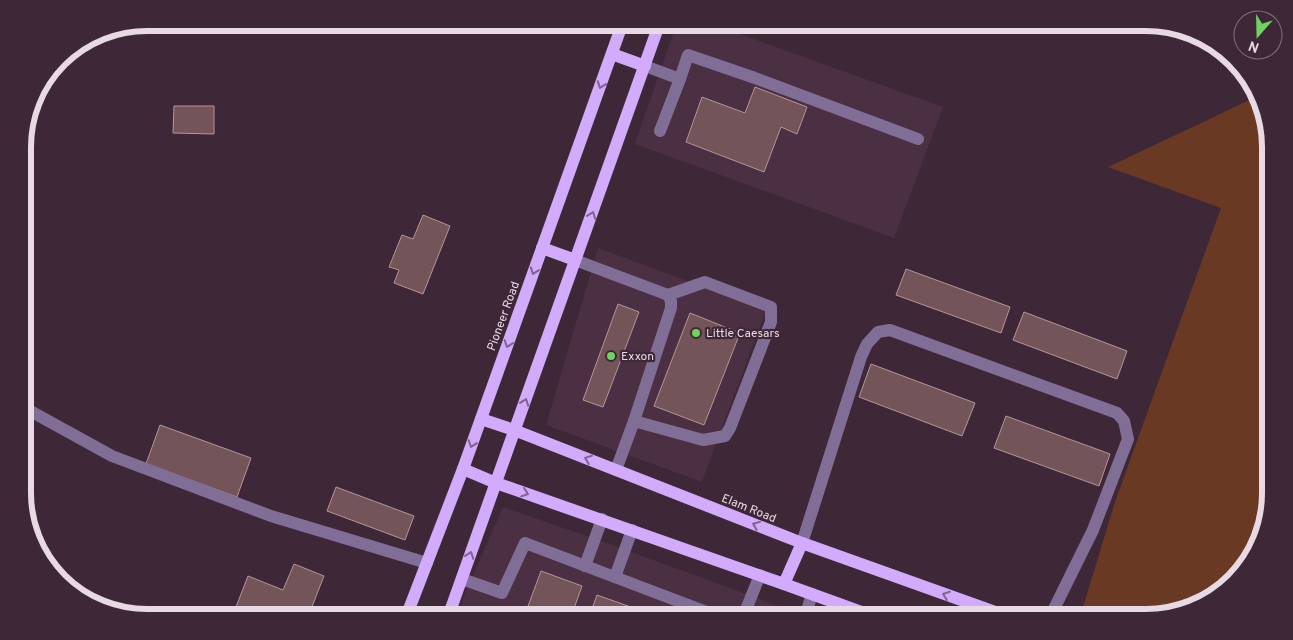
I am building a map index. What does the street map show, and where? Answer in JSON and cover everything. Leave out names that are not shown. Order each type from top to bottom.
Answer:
[{"type":"main road","name":"Pioneer Road","points":[[409,609],[463,469],[620,31]]},
{"type":"main road","points":[[451,609],[657,31]]},
{"type":"main road","points":[[612,54],[645,66]]},
{"type":"main road","points":[[542,248],[575,260]]},
{"type":"main road","name":"Elam Road","points":[[481,419],[514,430],[802,543],[987,609]]},
{"type":"main road","points":[[463,469],[496,483],[853,609]]},
{"type":"main road","points":[[784,584],[802,543]]},
{"type":"lane","points":[[660,131],[688,55],[918,139]]},
{"type":"lane","points":[[645,66],[680,79]]},
{"type":"lane","points":[[575,260],[668,295],[705,282],[771,307],[771,322],[730,428],[725,436],[703,440],[634,421]]},
{"type":"lane","points":[[616,470],[671,308],[671,301],[668,295]]},
{"type":"lane","points":[[802,543],[861,357],[867,344],[878,332],[890,330],[1117,413],[1124,421],[1128,439],[1093,530],[1054,609]]},
{"type":"lane","points":[[31,411],[112,456],[271,516],[427,563]]},
{"type":"lane","points":[[585,566],[602,519]]},
{"type":"lane","points":[[615,578],[632,530]]},
{"type":"lane","points":[[462,579],[502,593],[525,543],[698,609]]},
{"type":"lane","points":[[746,609],[760,575]]},
{"type":"lane","points":[[807,609],[812,594]]},
{"type":"shaded area","points":[[674,31],[731,31],[943,107],[894,238],[635,144]]},
{"type":"shaded area","points":[[1251,99],[1253,103],[1258,117],[1262,147],[1262,493],[1260,516],[1250,544],[1233,569],[1222,580],[1197,597],[1183,603],[1154,609],[1082,609],[1115,502],[1221,208],[1108,167]]},
{"type":"shaded area","points":[[598,248],[766,310],[702,482],[546,425]]},
{"type":"shaded area","points":[[503,507],[787,609],[458,609]]},
{"type":"building","points":[[755,87],[807,107],[797,134],[781,127],[764,172],[686,142],[702,97],[745,113]]},
{"type":"building","points":[[174,106],[214,106],[214,134],[173,133]]},
{"type":"building","points":[[423,215],[450,226],[423,294],[394,283],[399,270],[389,267],[402,235],[413,239]]},
{"type":"building","points":[[906,269],[1010,307],[1001,333],[896,295]]},
{"type":"building","name":"Exxon","points":[[618,304],[639,312],[603,407],[583,400]]},
{"type":"building","points":[[1024,312],[1127,351],[1117,379],[1013,340]]},
{"type":"building","points":[[690,313],[740,333],[704,425],[654,406]]},
{"type":"building","points":[[871,364],[975,403],[962,436],[859,397]]},
{"type":"building","points":[[1006,416],[1110,454],[1099,486],[994,448]]},
{"type":"building","points":[[160,425],[251,458],[237,497],[146,464]]},
{"type":"building","points":[[336,487],[414,516],[405,540],[327,511]]},
{"type":"building","points":[[294,564],[324,576],[311,609],[241,609],[236,607],[248,576],[283,590]]},
{"type":"building","points":[[541,571],[582,586],[574,609],[527,609]]},
{"type":"building","points":[[597,595],[636,609],[592,609]]},
{"type":"place","name":"Little Caesars","points":[[696,333]]},
{"type":"place","name":"Exxon","points":[[611,356]]}]
